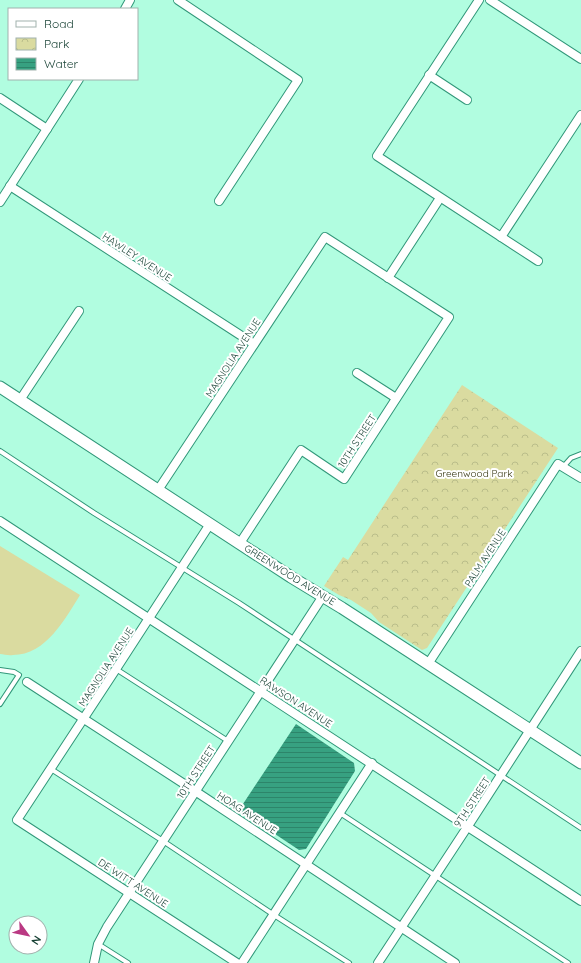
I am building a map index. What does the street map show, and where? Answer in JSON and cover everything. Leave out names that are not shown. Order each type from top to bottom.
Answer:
[{"type":"street","points":[[178,0],[298,80],[219,201]]},
{"type":"street","points":[[479,0],[377,156],[538,261]]},
{"type":"street","points":[[490,0],[581,59]]},
{"type":"street","points":[[429,75],[467,100]]},
{"type":"street","points":[[0,202],[78,80]]},
{"type":"street","points":[[0,98],[47,129]]},
{"type":"street","points":[[501,237],[581,115]]},
{"type":"street","name":"HAWLEY AVENUE","points":[[10,186],[254,344]]},
{"type":"street","points":[[388,278],[440,198]]},
{"type":"street","name":"MAGNOLIA AVENUE","points":[[158,490],[325,237],[388,278]]},
{"type":"street","name":"10TH STREET","points":[[240,543],[300,450],[344,479],[449,318],[388,278]]},
{"type":"street","points":[[20,400],[79,310]]},
{"type":"street","points":[[357,373],[396,398]]},
{"type":"street","name":"GREENWOOD AVENUE","points":[[0,387],[290,577],[323,596],[581,763]]},
{"type":"street","points":[[561,465],[581,478]]},
{"type":"street","name":"PALM AVENUE","points":[[428,664],[561,465]]},
{"type":"street","name":"RAWSON AVENUE","points":[[0,521],[581,901]]},
{"type":"street","name":"MAGNOLIA AVENUE","points":[[17,820],[210,524]]},
{"type":"street","name":"10TH STREET","points":[[92,962],[98,944],[107,927],[323,596]]},
{"type":"street","name":"9TH STREET","points":[[378,963],[581,651]]},
{"type":"street","name":"HOAG AVENUE","points":[[27,682],[307,864],[455,963]]},
{"type":"street","points":[[242,963],[372,764]]},
{"type":"street","name":"DE WITT AVENUE","points":[[17,820],[237,963]]},
{"type":"lane","points":[[0,451],[238,603],[581,828]]},
{"type":"lane","points":[[561,465],[571,458],[581,454]]},
{"type":"lane","points":[[116,669],[228,741]]},
{"type":"lane","points":[[0,670],[14,672],[27,682]]},
{"type":"lane","points":[[0,704],[19,675]]},
{"type":"lane","points":[[51,769],[349,963]]},
{"type":"lane","points":[[340,813],[568,963]]},
{"type":"lane","points":[[98,944],[128,963]]},
{"type":"green space","name":"Greenwood Park","points":[[462,385],[558,448],[427,648],[422,650],[379,622],[371,613],[351,600],[324,586],[343,557],[348,560]]},
{"type":"green space","points":[[0,546],[80,595],[61,625],[53,634],[35,649],[25,653],[11,655],[0,654]]},
{"type":"water","points":[[296,724],[354,763],[355,771],[306,849],[299,850],[239,810]]}]
